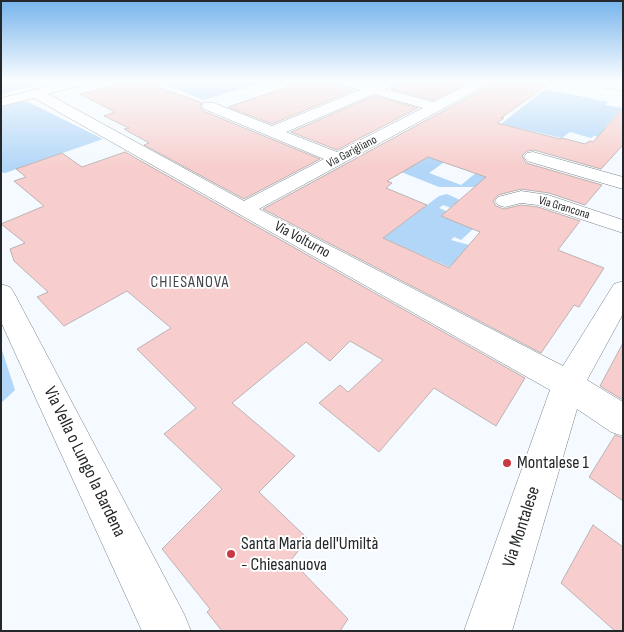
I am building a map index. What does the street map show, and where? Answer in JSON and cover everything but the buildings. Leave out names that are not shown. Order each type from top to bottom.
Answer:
[{"type":"street","name":"Via Volturno","points":[[66,109],[244,209],[568,384],[595,405],[623,421]]},
{"type":"street","points":[[217,109],[338,159]]},
{"type":"street","points":[[272,132],[324,109]]},
{"type":"street","name":"Via Garigliano","points":[[244,209],[429,109]]},
{"type":"street","points":[[533,157],[623,183]]},
{"type":"street","name":"Via Grancona","points":[[505,201],[521,197],[541,199],[623,227]]},
{"type":"street","name":"Via Montalese","points":[[488,631],[568,384],[623,290]]},
{"type":"street","name":"Via Vella o Lungo la Bardena","points":[[1,293],[167,631]]},
{"type":"shaded area","points":[[1,109],[43,109],[103,139],[5,173],[1,172]]},
{"type":"shaded area","points":[[519,109],[621,109],[605,127],[620,131],[614,140],[594,136],[591,138],[570,132],[562,138],[501,124]]},
{"type":"shaded area","points":[[417,125],[514,155],[475,187],[439,187],[391,168],[431,153],[457,153],[429,173],[461,185],[502,152]]},
{"type":"shaded area","points":[[447,194],[460,200],[451,208],[443,205],[439,208],[458,216],[473,229],[461,240],[454,237],[451,240],[469,245],[464,256],[449,267],[383,238],[439,196]]},
{"type":"shaded area","points":[[1,347],[15,390],[1,403]]},
{"type":"place","name":"Montalese 1","points":[[507,463]]},
{"type":"place","name":"Santa Maria dell'Umiltà - Chiesanuova","points":[[231,554]]},
{"type":"district","name":"CHIESANOVA","points":[[190,283]]}]
